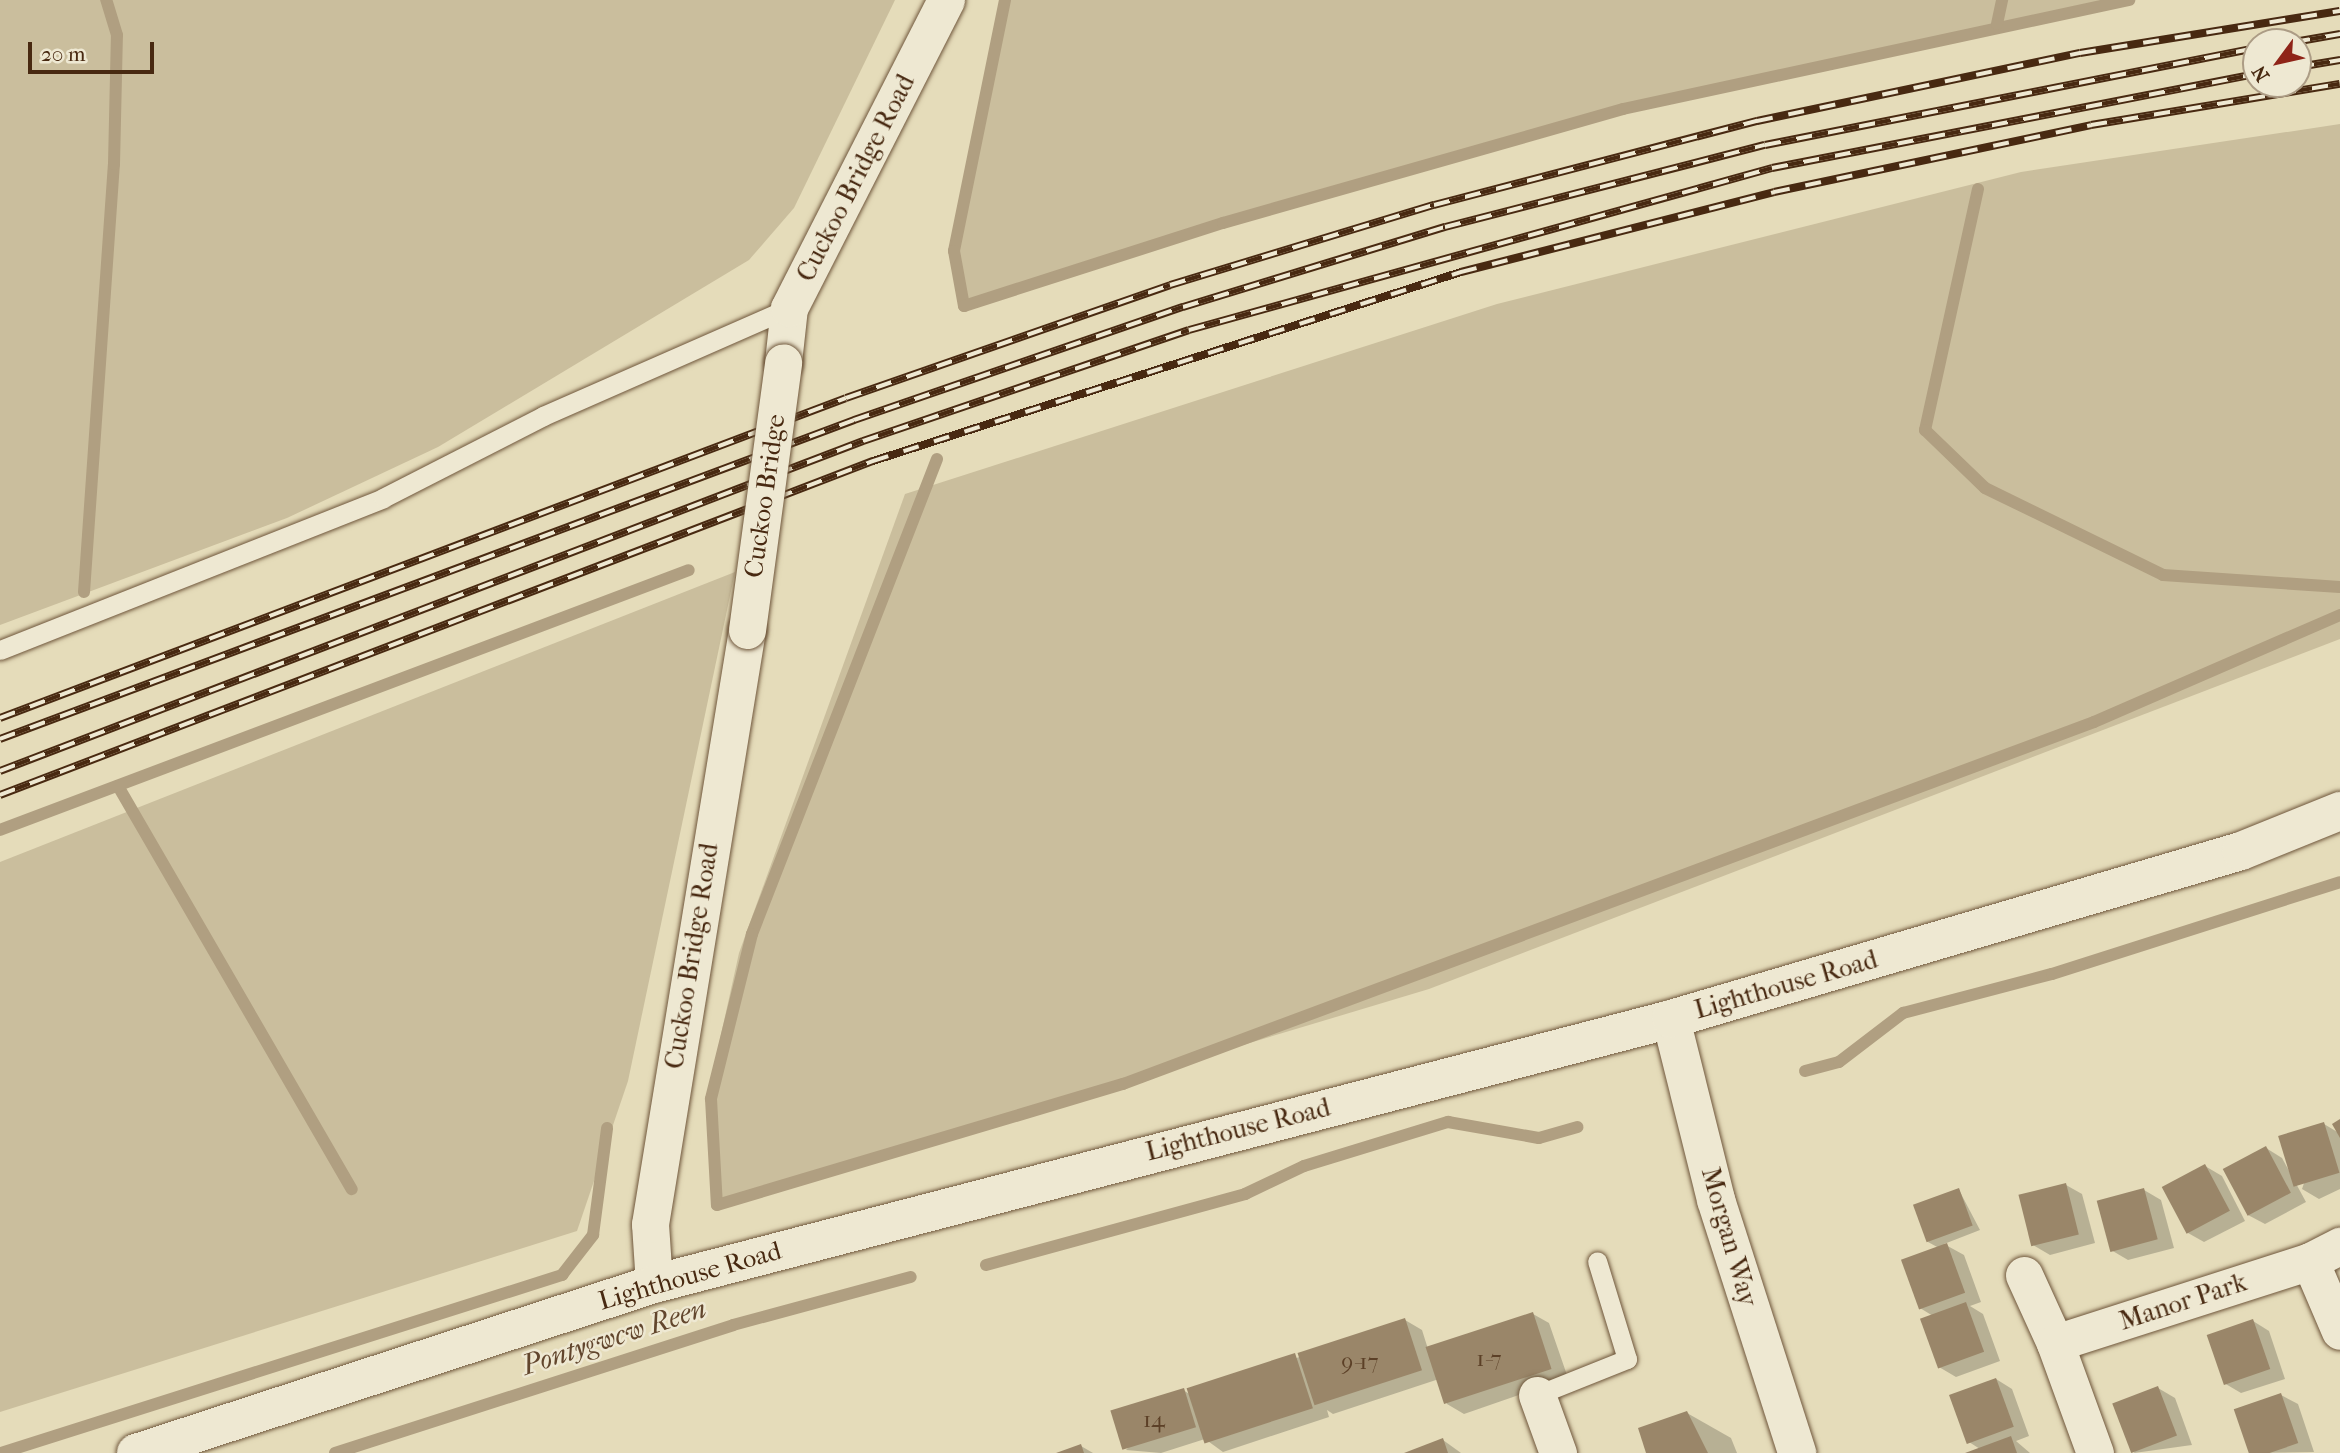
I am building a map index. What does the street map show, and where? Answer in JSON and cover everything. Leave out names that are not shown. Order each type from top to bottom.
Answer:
[{"type":"main road","name":"Lighthouse Road","points":[[136,1453],[654,1284],[1671,1018],[2241,851],[2340,811]]},
{"type":"main road","name":"Morgan Way","points":[[1671,1018],[1716,1200],[1797,1453]]},
{"type":"street","name":"Cuckoo Bridge Road","points":[[783,362],[789,308],[946,0]]},
{"type":"street","name":"Cuckoo Bridge","points":[[747,630],[783,362]]},
{"type":"street","name":"Cuckoo Bridge Road","points":[[654,1284],[650,1224],[747,630]]},
{"type":"street","name":"Manor Park","points":[[2055,1343],[2325,1254],[2340,1331]]},
{"type":"street","points":[[2024,1275],[2055,1343],[2095,1453]]},
{"type":"street","points":[[1537,1395],[1558,1453]]},
{"type":"lane","points":[[0,650],[383,498],[543,416],[789,308]]},
{"type":"lane","points":[[1537,1395],[1627,1359],[1597,1261]]},
{"type":"shaded area","points":[[0,0],[895,0],[794,208],[749,260],[438,447],[287,518],[0,625]]},
{"type":"shaded area","points":[[1005,0],[2129,0],[1623,109],[1223,223],[964,306],[954,251]]},
{"type":"shaded area","points":[[2340,124],[2340,639],[1429,989],[721,1202],[711,1080],[739,953],[905,494],[1497,304],[2021,172]]},
{"type":"shaded area","points":[[735,572],[628,1081],[577,1231],[0,1412],[0,862]]},
{"type":"building","points":[[2340,1119],[2340,1138],[2332,1124]]},
{"type":"building","points":[[2324,1122],[2339,1173],[2294,1187],[2278,1136]]},
{"type":"building","points":[[2266,1146],[2291,1193],[2248,1216],[2223,1169]]},
{"type":"building","points":[[2205,1164],[2230,1211],[2187,1234],[2162,1187]]},
{"type":"building","points":[[2066,1183],[2079,1234],[2031,1246],[2018,1195]]},
{"type":"building","points":[[1959,1188],[1973,1226],[1927,1242],[1913,1205]]},
{"type":"building","points":[[2144,1188],[2158,1239],[2110,1252],[2097,1201]]},
{"type":"building","points":[[1947,1243],[1965,1293],[1919,1310],[1901,1260]]},
{"type":"building","points":[[1966,1302],[1984,1352],[1938,1369],[1920,1319]]},
{"type":"building","points":[[1533,1312],[1552,1369],[1444,1404],[1426,1347]]},
{"type":"building","points":[[1405,1318],[1422,1370],[1315,1405],[1298,1353]]},
{"type":"building","points":[[2253,1319],[2270,1369],[2224,1385],[2207,1335]]},
{"type":"building","points":[[1295,1353],[1313,1408],[1205,1443],[1187,1388]]},
{"type":"building","points":[[1996,1378],[2014,1427],[1967,1444],[1949,1395]]},
{"type":"building","points":[[2158,1386],[2177,1435],[2131,1453],[2112,1404]]},
{"type":"building","points":[[1184,1388],[1196,1427],[1122,1450],[1110,1411]]},
{"type":"building","points":[[2281,1393],[2298,1443],[2270,1453],[2249,1453],[2234,1409]]},
{"type":"building","points":[[1687,1411],[1708,1453],[1646,1453],[1638,1428]]},
{"type":"building","points":[[2011,1436],[2017,1453],[1965,1453]]},
{"type":"building","points":[[1443,1438],[1448,1453],[1404,1453]]},
{"type":"building","points":[[1081,1444],[1084,1453],[1056,1453]]},
{"type":"waterway","points":[[84,592],[114,164],[117,35],[106,0]]},
{"type":"waterway","points":[[1005,0],[954,251],[964,306],[1223,223],[1623,109],[2129,0]]},
{"type":"waterway","points":[[1997,24],[2002,0]]},
{"type":"waterway","points":[[1978,189],[1925,430],[1985,488],[2163,575],[2340,587]]},
{"type":"waterway","points":[[937,459],[752,934],[711,1099],[717,1205],[1123,1084],[2094,722],[2340,615]]},
{"type":"waterway","points":[[0,830],[689,570]]},
{"type":"waterway","points":[[118,786],[352,1189]]},
{"type":"waterway","points":[[1805,1071],[1839,1062],[1903,1013],[2052,974],[2340,882]]},
{"type":"waterway","points":[[986,1265],[1245,1194],[1304,1166],[1448,1122],[1539,1138],[1577,1127]]},
{"type":"waterway","points":[[1,1453],[562,1275],[593,1235],[607,1128]]},
{"type":"waterway","name":"Pontygwcw Reen","points":[[335,1453],[733,1325],[911,1277]]},
{"type":"railway","points":[[0,718],[846,398],[1170,285],[1434,205],[1757,121],[2080,53],[2340,11]]},
{"type":"railway","points":[[2312,39],[2340,34]]},
{"type":"railway","points":[[0,739],[854,420],[1183,307],[1445,227],[1765,145],[2242,51]]},
{"type":"railway","points":[[2312,65],[2340,60]]},
{"type":"railway","points":[[0,771],[863,441],[1189,330],[1772,168],[2242,77]]},
{"type":"railway","points":[[0,795],[873,461],[1461,272],[1774,192],[2091,125],[2340,84]]}]
